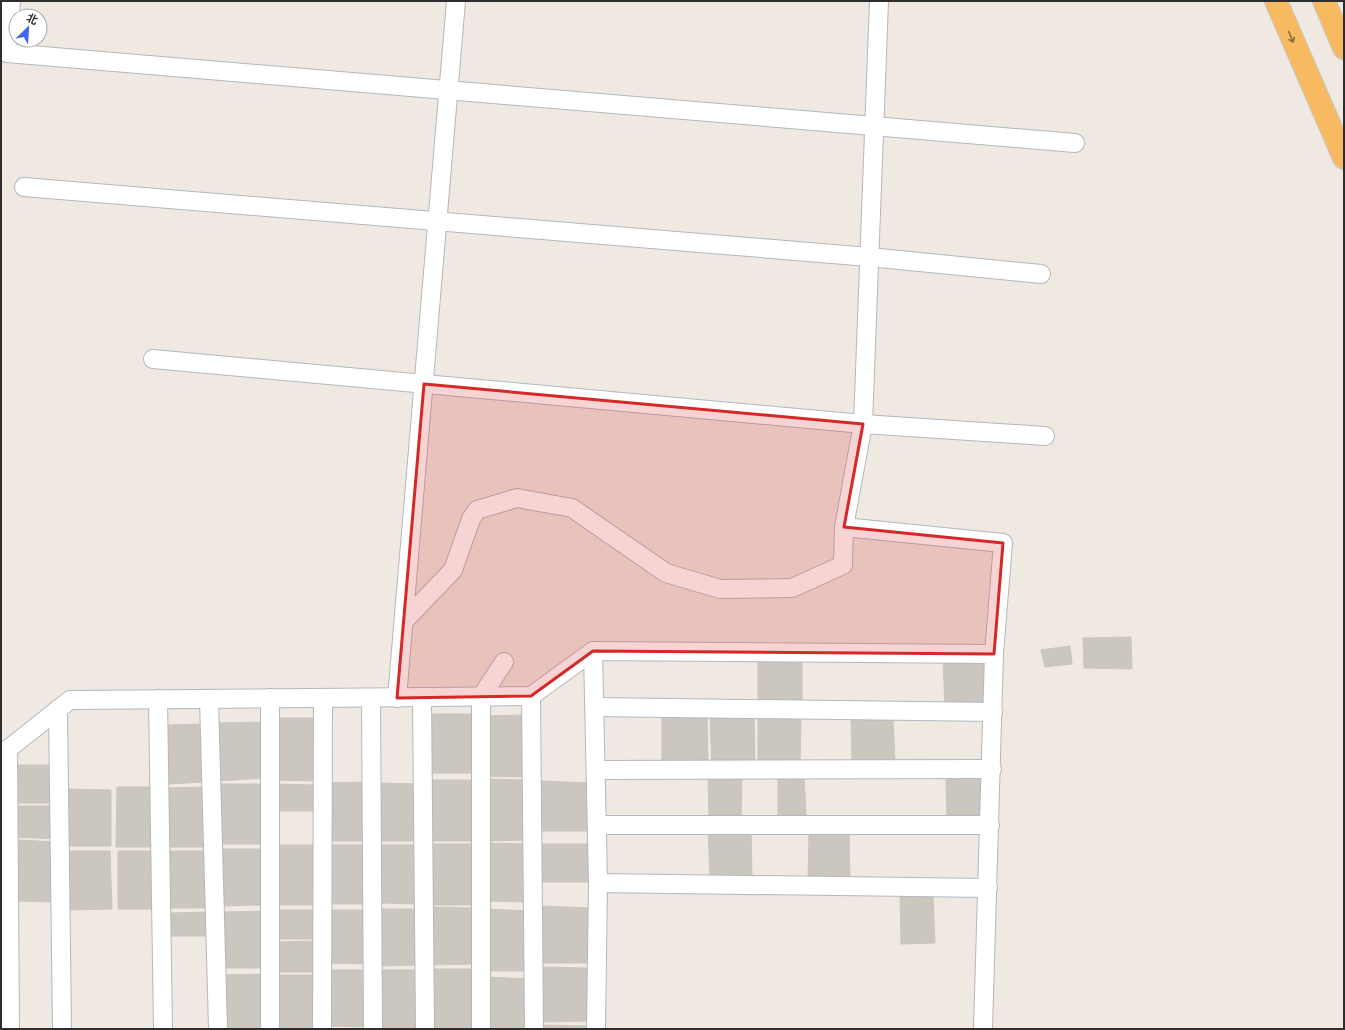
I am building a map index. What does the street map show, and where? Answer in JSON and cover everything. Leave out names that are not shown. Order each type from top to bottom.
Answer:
[{"type":"highway","points":[[1276,1],[1344,158]]},
{"type":"highway","points":[[1324,1],[1344,48]]},
{"type":"street","points":[[11,1],[7,53],[1075,143]]},
{"type":"street","points":[[397,698],[456,1]]},
{"type":"street","points":[[404,621],[453,570],[471,519],[477,510],[517,498],[572,508],[666,573],[720,589],[792,588],[843,565],[844,527],[862,424],[879,1]]},
{"type":"street","points":[[24,187],[869,257],[1041,274]]},
{"type":"street","points":[[153,359],[862,424],[1045,436]]},
{"type":"street","points":[[844,527],[1003,543],[994,654],[992,769],[983,1029]]},
{"type":"street","points":[[10,1029],[4,753],[70,700],[532,696],[593,652],[994,654]]},
{"type":"street","points":[[593,652],[598,883],[596,1029]]},
{"type":"street","points":[[481,1029],[481,696],[504,662]]},
{"type":"street","points":[[532,696],[534,1029]]},
{"type":"street","points":[[422,697],[425,1029]]},
{"type":"street","points":[[270,698],[270,1029]]},
{"type":"street","points":[[322,1029],[323,698]]},
{"type":"street","points":[[371,698],[373,1029]]},
{"type":"street","points":[[158,699],[163,1029]]},
{"type":"street","points":[[209,699],[218,1029]]},
{"type":"street","points":[[594,708],[993,712]]},
{"type":"street","points":[[58,709],[62,1029]]},
{"type":"street","points":[[596,770],[992,769]]},
{"type":"street","points":[[597,825],[990,825]]},
{"type":"street","points":[[598,883],[988,888]]},
{"type":"highlighted area","points":[[424,384],[863,424],[844,527],[1003,543],[994,654],[593,651],[531,696],[397,698]]},
{"type":"building","points":[[1131,637],[1132,669],[1084,668],[1083,638]]},
{"type":"building","points":[[1070,646],[1072,664],[1045,667],[1041,650]]},
{"type":"building","points":[[987,658],[988,709],[945,709],[943,659]]},
{"type":"building","points":[[758,659],[802,661],[802,707],[758,707]]},
{"type":"building","points":[[429,714],[471,714],[471,773],[431,773]]},
{"type":"building","points":[[526,715],[526,777],[486,776],[485,716]]},
{"type":"building","points":[[662,716],[707,717],[708,767],[662,766]]},
{"type":"building","points":[[710,716],[754,716],[755,767],[712,767]]},
{"type":"building","points":[[758,717],[801,717],[800,766],[758,765]]},
{"type":"building","points":[[851,717],[893,717],[895,763],[852,764]]},
{"type":"building","points":[[274,718],[318,718],[318,781],[274,780]]},
{"type":"building","points":[[265,722],[264,778],[219,781],[217,723]]},
{"type":"building","points":[[206,724],[206,782],[167,784],[166,725]]},
{"type":"building","points":[[14,765],[56,765],[57,803],[14,803]]},
{"type":"building","points":[[708,775],[742,776],[741,820],[709,819]]},
{"type":"building","points":[[778,775],[804,776],[806,815],[778,816]]},
{"type":"building","points":[[986,778],[985,822],[947,822],[946,779]]},
{"type":"building","points":[[485,779],[527,780],[528,840],[485,841]]},
{"type":"building","points":[[431,780],[472,780],[473,841],[432,841]]},
{"type":"building","points":[[541,781],[591,783],[593,831],[540,831]]},
{"type":"building","points":[[366,782],[368,841],[327,841],[327,783]]},
{"type":"building","points":[[377,783],[419,784],[419,841],[377,841]]},
{"type":"building","points":[[221,784],[263,784],[262,844],[222,844]]},
{"type":"building","points":[[275,784],[316,785],[316,811],[275,811]]},
{"type":"building","points":[[117,787],[155,787],[156,847],[116,847]]},
{"type":"building","points":[[208,787],[209,847],[168,847],[167,788]]},
{"type":"building","points":[[68,789],[111,790],[111,846],[68,846]]},
{"type":"building","points":[[16,806],[56,806],[58,839],[15,837]]},
{"type":"building","points":[[708,829],[751,829],[752,879],[710,878]]},
{"type":"building","points":[[809,833],[849,834],[850,882],[808,881]]},
{"type":"building","points":[[16,840],[57,842],[56,902],[16,901]]},
{"type":"building","points":[[486,843],[527,844],[528,902],[487,901]]},
{"type":"building","points":[[432,844],[473,844],[473,905],[431,905]]},
{"type":"building","points":[[541,844],[590,844],[591,882],[542,882]]},
{"type":"building","points":[[274,845],[314,845],[315,905],[276,905]]},
{"type":"building","points":[[327,845],[366,845],[367,904],[328,904]]},
{"type":"building","points":[[379,845],[418,845],[419,904],[379,903]]},
{"type":"building","points":[[223,849],[264,849],[264,905],[223,906]]},
{"type":"building","points":[[68,851],[110,851],[112,909],[68,910]]},
{"type":"building","points":[[118,851],[155,851],[156,909],[118,909]]},
{"type":"building","points":[[169,851],[210,851],[211,908],[169,908]]},
{"type":"building","points":[[900,892],[933,893],[935,943],[901,944]]},
{"type":"building","points":[[541,906],[591,908],[590,963],[541,963]]},
{"type":"building","points":[[431,907],[473,908],[472,964],[430,965]]},
{"type":"building","points":[[378,909],[419,909],[419,965],[379,966]]},
{"type":"building","points":[[487,909],[529,911],[530,971],[487,971]]},
{"type":"building","points":[[275,910],[315,910],[314,939],[275,939]]},
{"type":"building","points":[[327,910],[367,910],[367,964],[328,963]]},
{"type":"building","points":[[263,911],[264,968],[225,968],[223,912]]},
{"type":"building","points":[[210,912],[211,936],[170,936],[170,913]]},
{"type":"building","points":[[318,941],[318,972],[274,972],[274,942]]},
{"type":"building","points":[[541,967],[589,968],[589,1021],[540,1022]]},
{"type":"building","points":[[433,969],[471,969],[472,1029],[433,1029]]},
{"type":"building","points":[[328,970],[368,970],[367,1027],[328,1026]]},
{"type":"building","points":[[377,970],[418,970],[420,1029],[378,1029]]},
{"type":"building","points":[[264,974],[264,1028],[225,1029],[225,975]]},
{"type":"building","points":[[277,975],[315,975],[315,1029],[277,1028]]},
{"type":"building","points":[[486,977],[529,979],[528,1028],[486,1028]]},
{"type":"building","points":[[540,1025],[590,1026],[590,1029],[540,1029]]}]
